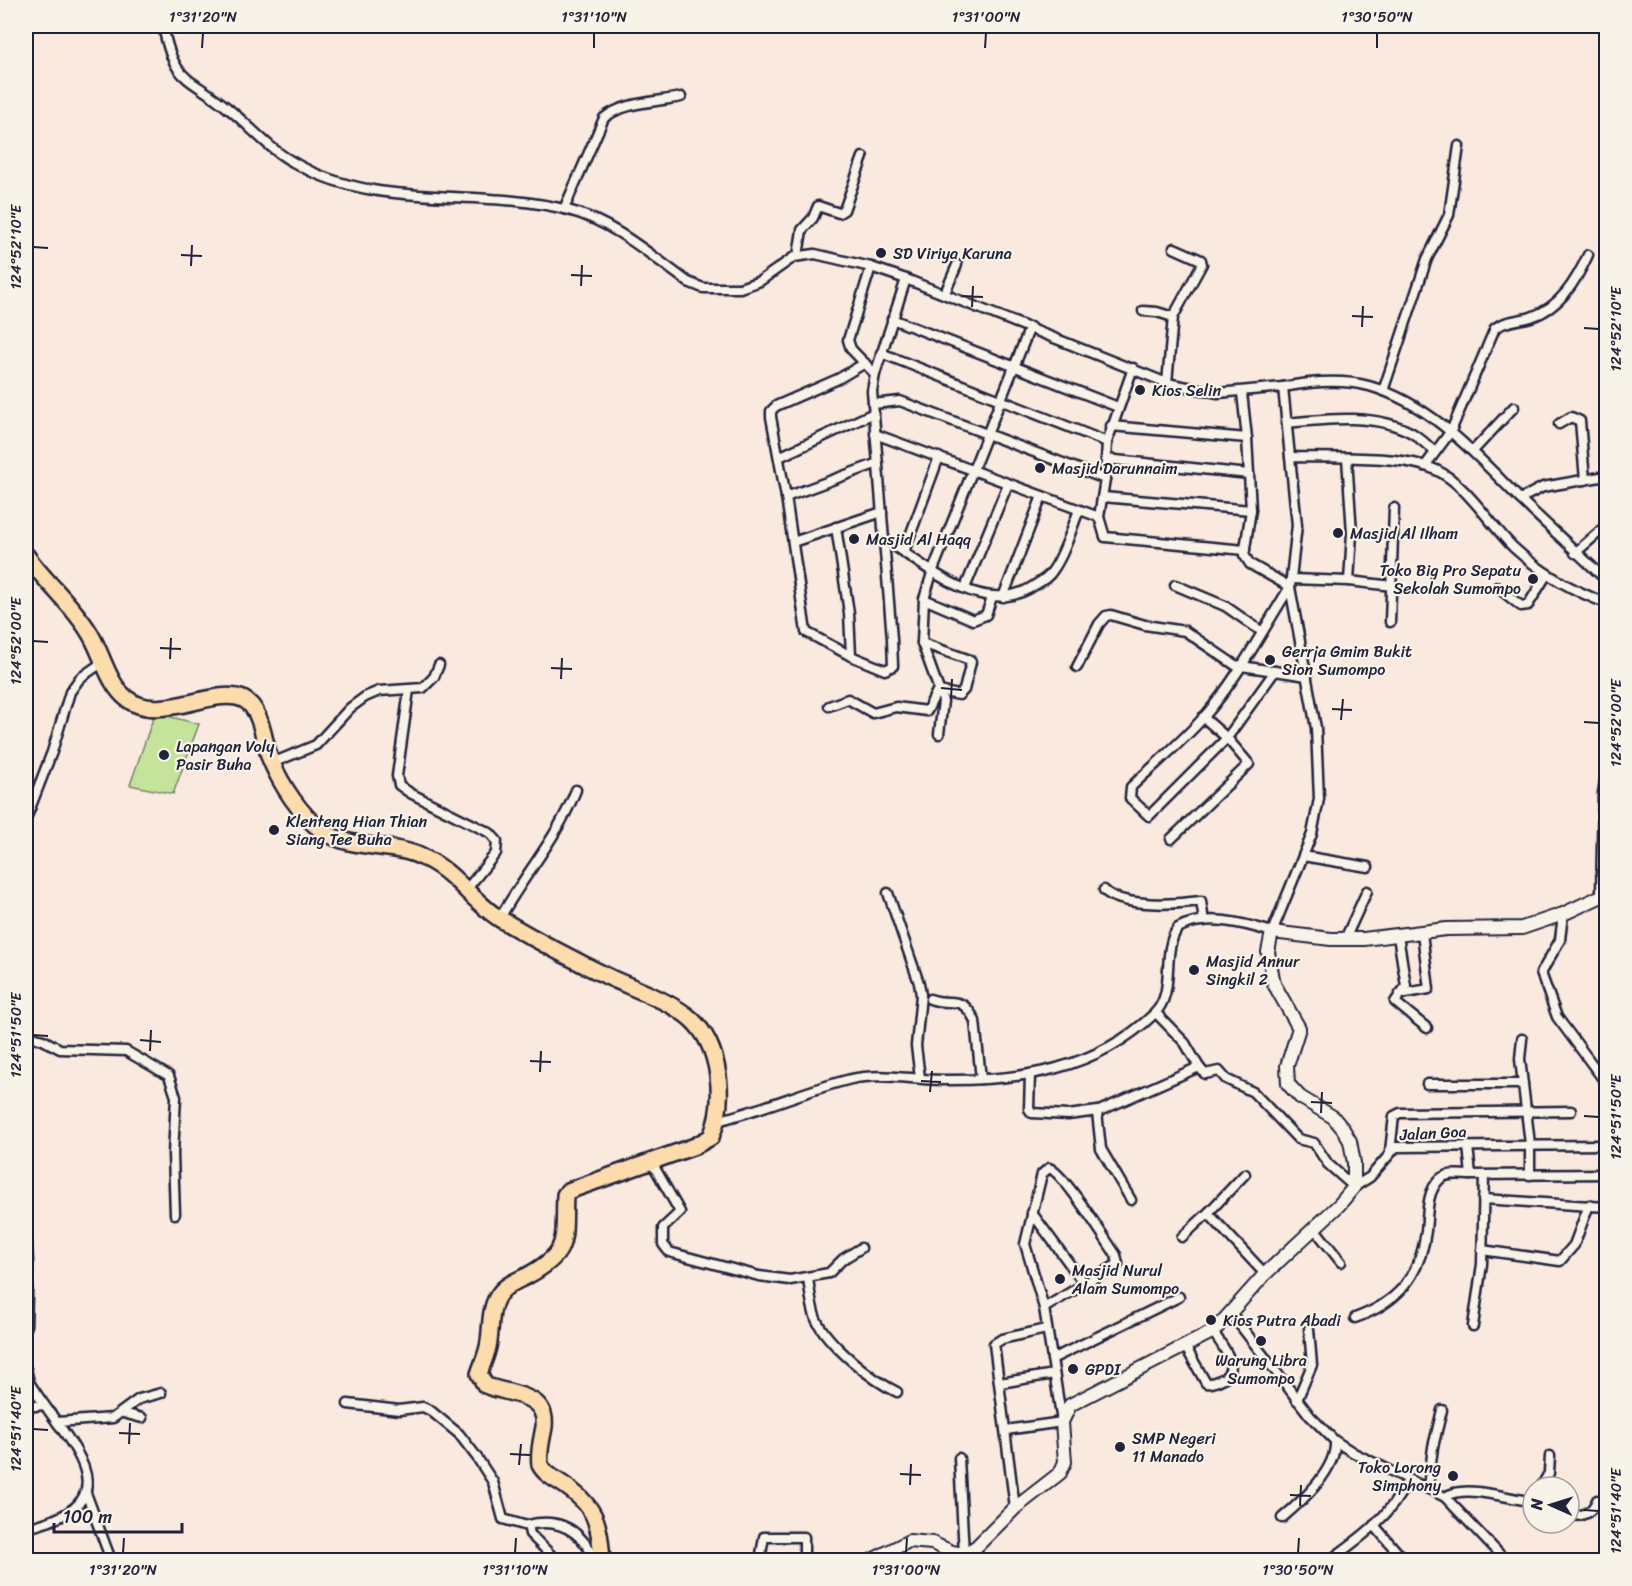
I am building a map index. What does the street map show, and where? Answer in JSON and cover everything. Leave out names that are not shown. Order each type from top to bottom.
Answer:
[{"type":"highway","points":[[26,555],[42,578],[74,609],[90,634],[119,691],[127,699],[148,708],[230,697],[245,700],[256,714],[272,763],[299,806],[324,831],[353,844],[403,850],[425,857],[454,877],[500,918],[563,955],[654,997],[691,1018],[712,1050],[718,1084],[716,1121],[711,1137],[566,1193],[559,1251],[550,1263],[507,1286],[499,1294],[492,1314],[488,1347],[479,1374],[485,1385],[533,1399],[540,1408],[544,1423],[540,1465],[547,1473],[580,1496],[595,1516],[599,1528],[602,1560]]},
{"type":"street","points":[[163,26],[170,58],[180,73],[228,108],[276,151],[311,172],[360,189],[417,196],[469,196],[538,203],[564,209],[593,219],[688,282],[703,288],[740,288],[760,281],[798,256],[815,254],[871,267],[945,293],[1167,383],[1207,392],[1242,393],[1283,387],[1354,383],[1383,391],[1409,403],[1451,431],[1575,553],[1606,580]]},
{"type":"street","points":[[564,209],[604,118],[611,112],[625,107],[681,97]]},
{"type":"street","points":[[1383,391],[1427,259],[1449,215],[1459,146]]},
{"type":"street","points":[[798,256],[802,230],[813,218],[818,206],[839,213],[844,210],[863,157]]},
{"type":"street","points":[[1167,383],[1173,317],[1202,264],[1201,260],[1192,254],[1174,248]]},
{"type":"street","points":[[1425,466],[1451,431],[1495,328],[1514,320],[1531,317],[1555,303],[1572,286],[1588,255]]},
{"type":"street","points":[[945,293],[957,265]]},
{"type":"street","points":[[871,267],[849,340],[851,349],[875,374]]},
{"type":"street","points":[[865,363],[838,379],[773,408],[771,417],[786,497],[806,632],[851,656],[881,669],[889,669],[893,666],[873,408],[875,374],[906,279]]},
{"type":"street","points":[[1143,311],[1173,317]]},
{"type":"street","points":[[892,319],[1118,407]]},
{"type":"street","points":[[939,734],[943,708],[922,643],[924,599],[933,570],[975,470],[1030,327]]},
{"type":"street","points":[[881,353],[1107,442]]},
{"type":"street","points":[[1133,368],[1107,442],[1105,479],[1099,516],[1105,537],[1245,550]]},
{"type":"street","points":[[1062,1422],[1070,1405],[1213,1332],[1265,1274],[1339,1205],[1354,1187],[1354,1164],[1350,1141],[1343,1129],[1333,1117],[1300,1097],[1288,1084],[1287,1066],[1299,1028],[1274,984],[1268,952],[1272,932],[1304,856],[1316,818],[1319,776],[1316,728],[1296,631],[1290,583],[1297,525],[1283,387]]},
{"type":"street","points":[[1242,393],[1251,510],[1245,550],[1246,560],[1290,583],[1349,581],[1393,586]]},
{"type":"street","points":[[779,457],[873,408],[900,401],[1105,479]]},
{"type":"street","points":[[1473,451],[1514,407]]},
{"type":"street","points":[[1559,424],[1571,417],[1580,421],[1585,480]]},
{"type":"street","points":[[1287,423],[1338,419],[1385,423],[1413,434],[1434,451]]},
{"type":"street","points":[[1111,426],[1246,438]]},
{"type":"street","points":[[875,434],[1099,516]]},
{"type":"street","points":[[904,552],[939,457]]},
{"type":"street","points":[[1290,457],[1347,458],[1425,466],[1449,477],[1514,547],[1547,574],[1562,586],[1606,603]]},
{"type":"street","points":[[1347,458],[1352,533],[1349,581]]},
{"type":"street","points":[[1106,459],[1249,474]]},
{"type":"street","points":[[786,497],[878,463]]},
{"type":"street","points":[[1520,499],[1543,487],[1606,476]]},
{"type":"street","points":[[965,588],[1008,484]]},
{"type":"street","points":[[1003,597],[1042,496]]},
{"type":"street","points":[[1103,497],[1251,510]]},
{"type":"street","points":[[1390,622],[1394,508]]},
{"type":"street","points":[[885,540],[965,588],[992,597],[1003,597],[1022,593],[1052,573],[1079,510]]},
{"type":"street","points":[[793,542],[882,512]]},
{"type":"street","points":[[1575,553],[1606,526]]},
{"type":"street","points":[[836,527],[849,613],[851,656]]},
{"type":"street","points":[[1497,587],[1521,606],[1528,605],[1547,574]]},
{"type":"street","points":[[1275,671],[1227,738],[1149,816],[1130,798],[1131,787],[1203,717],[1241,666],[1290,583]]},
{"type":"street","points":[[1175,585],[1225,606],[1261,631]]},
{"type":"street","points":[[924,599],[973,620],[986,615],[992,597]]},
{"type":"street","points":[[1077,667],[1099,624],[1106,616],[1111,615],[1145,625],[1185,631],[1230,662],[1241,666],[1307,676]]},
{"type":"street","points":[[922,643],[964,657],[971,662],[964,690],[959,695],[938,690]]},
{"type":"street","points":[[26,819],[52,752],[70,692],[80,678],[103,663]]},
{"type":"street","points":[[272,763],[316,745],[350,708],[365,697],[385,690],[423,688],[428,684],[438,665]]},
{"type":"street","points":[[409,690],[397,776],[399,785],[410,793],[490,833],[497,841],[496,853],[466,890]]},
{"type":"street","points":[[829,706],[848,699],[873,713],[896,707],[927,711],[938,690]]},
{"type":"street","points":[[1171,839],[1248,767],[1248,761],[1203,717]]},
{"type":"street","points":[[716,1121],[755,1112],[852,1078],[895,1076],[981,1078],[1059,1070],[1106,1050],[1156,1013],[1162,1002],[1170,942],[1174,933],[1184,925],[1204,921],[1234,923],[1272,932],[1345,939],[1398,936],[1446,929],[1522,928],[1563,914],[1604,895],[1603,793],[1606,774]]},
{"type":"street","points":[[500,918],[517,888],[555,832],[576,790]]},
{"type":"street","points":[[1304,856],[1368,867]]},
{"type":"street","points":[[1104,890],[1109,896],[1125,900],[1161,903],[1201,901],[1204,921]]},
{"type":"street","points":[[1345,939],[1367,891]]},
{"type":"street","points":[[888,892],[919,983],[921,995],[916,1046],[920,1078]]},
{"type":"street","points":[[1563,914],[1560,940],[1541,973],[1557,1017],[1606,1083]]},
{"type":"street","points":[[1399,994],[1429,989],[1422,933]]},
{"type":"street","points":[[1398,936],[1406,985],[1399,994],[1396,1004],[1427,1028]]},
{"type":"street","points":[[930,999],[957,1001],[971,1013],[975,1021],[981,1078]]},
{"type":"street","points":[[1156,1013],[1185,1043],[1205,1074],[1219,1071],[1226,1079],[1253,1092],[1298,1139],[1314,1143],[1328,1164],[1354,1187]]},
{"type":"street","points":[[26,1035],[43,1040],[60,1049],[126,1051],[169,1076],[176,1097],[173,1154],[175,1214]]},
{"type":"street","points":[[1522,1039],[1520,1059],[1530,1144],[1530,1175]]},
{"type":"street","points":[[1030,1074],[1029,1109],[1032,1113],[1068,1115],[1098,1111],[1199,1067]]},
{"type":"street","points":[[1427,1084],[1523,1084]]},
{"type":"street","points":[[1098,1111],[1095,1116],[1101,1149],[1131,1200]]},
{"type":"street","points":[[1390,1151],[1392,1121],[1394,1116],[1400,1113],[1571,1111]]},
{"type":"street","name":"Jalan Goa","points":[[1354,1187],[1382,1166],[1390,1151],[1404,1146],[1606,1145]]},
{"type":"street","points":[[1468,1146],[1472,1175]]},
{"type":"street","points":[[651,1161],[680,1212],[663,1228],[662,1242],[668,1251],[767,1278],[783,1280],[829,1273],[843,1259],[861,1248]]},
{"type":"street","points":[[872,1560],[901,1543],[918,1540],[964,1554],[976,1547],[1015,1508],[1060,1473],[1065,1462],[1062,1422],[1044,1308],[1025,1244],[1045,1169],[1056,1170],[1118,1261],[1115,1269],[1044,1308]]},
{"type":"street","points":[[1182,1237],[1245,1174]]},
{"type":"street","points":[[1354,1317],[1391,1301],[1405,1286],[1421,1252],[1430,1199],[1442,1177],[1606,1174]]},
{"type":"street","points":[[1473,1326],[1482,1250],[1484,1175]]},
{"type":"street","points":[[1483,1199],[1606,1207]]},
{"type":"street","points":[[1482,1250],[1560,1261],[1574,1245],[1589,1205]]},
{"type":"street","points":[[1032,1213],[1085,1285]]},
{"type":"street","points":[[1208,1213],[1265,1274]]},
{"type":"street","points":[[1314,1228],[1341,1262]]},
{"type":"street","points":[[26,1230],[28,1262],[26,1328]]},
{"type":"street","points":[[808,1278],[815,1317],[822,1329],[859,1366],[897,1392]]},
{"type":"street","points":[[1052,1359],[1179,1297]]},
{"type":"street","points":[[1230,1312],[1298,1400],[1335,1441],[1445,1497],[1505,1560]]},
{"type":"street","points":[[1015,1508],[995,1348],[997,1341],[1046,1329]]},
{"type":"street","points":[[1298,1400],[1312,1365],[1309,1329]]},
{"type":"street","points":[[1185,1346],[1206,1383],[1211,1384],[1222,1379],[1229,1374],[1230,1359],[1213,1332]]},
{"type":"street","points":[[26,1369],[29,1382],[85,1466],[88,1477],[86,1493],[111,1560]]},
{"type":"street","points":[[1000,1383],[1054,1374]]},
{"type":"street","points":[[57,1422],[108,1419],[123,1413],[139,1399],[161,1393]]},
{"type":"street","points":[[348,1404],[399,1410],[423,1407],[431,1411],[459,1434],[476,1456],[492,1482],[503,1519],[526,1526],[534,1539],[556,1560]]},
{"type":"street","points":[[26,1407],[44,1405]]},
{"type":"street","points":[[1428,1487],[1433,1447],[1442,1410]]},
{"type":"street","points":[[123,1413],[142,1418]]},
{"type":"street","points":[[1006,1430],[1062,1422]]},
{"type":"street","points":[[1282,1518],[1306,1495],[1324,1472],[1333,1454],[1335,1441]]},
{"type":"street","points":[[1548,1475],[1550,1456]]},
{"type":"street","points":[[959,1458],[964,1554]]},
{"type":"street","points":[[1330,1560],[1374,1525],[1398,1502],[1408,1480]]},
{"type":"street","points":[[1445,1497],[1462,1490],[1521,1498]]},
{"type":"street","points":[[26,1528],[52,1521],[72,1509],[86,1493]]},
{"type":"street","points":[[1581,1515],[1589,1512],[1597,1500]]},
{"type":"street","points":[[526,1526],[531,1523],[555,1524],[571,1530],[588,1545],[595,1560]]},
{"type":"street","points":[[1374,1525],[1404,1560]]},
{"type":"street","points":[[760,1560],[763,1539],[775,1535],[804,1537],[804,1560]]},
{"type":"green space","name":"Lapangan Voly Pasir Buha","points":[[155,713],[199,724],[173,794],[130,785]]},
{"type":"place","name":"SD Viriya Karuna","points":[[881,253]]},
{"type":"place","name":"Kios Selin","points":[[1140,390]]},
{"type":"place","name":"Masjid Darunnaim","points":[[1040,468]]},
{"type":"place","name":"Masjid Al Ilham","points":[[1338,533]]},
{"type":"place","name":"Masjid Al Haqq","points":[[854,539]]},
{"type":"place","name":"Toko Big Pro Sepatu Sekolah Sumompo","points":[[1533,579]]},
{"type":"place","name":"Gerrja Gmim Bukit Sion Sumompo","points":[[1270,660]]},
{"type":"place","name":"Lapangan Voly Pasir Buha","points":[[164,755]]},
{"type":"place","name":"Klenteng Hian Thian Siang Tee Buha","points":[[274,830]]},
{"type":"place","name":"Masjid Annur Singkil 2","points":[[1194,970]]},
{"type":"place","name":"Masjid Nurul Alam Sumompo","points":[[1060,1279]]},
{"type":"place","name":"Kios Putra Abadi","points":[[1211,1320]]},
{"type":"place","name":"Warung Libra Sumompo","points":[[1261,1341]]},
{"type":"place","name":"GPDI","points":[[1073,1369]]},
{"type":"place","name":"SMP Negeri 11 Manado","points":[[1120,1447]]},
{"type":"place","name":"Toko Lorong Simphony","points":[[1453,1476]]}]
